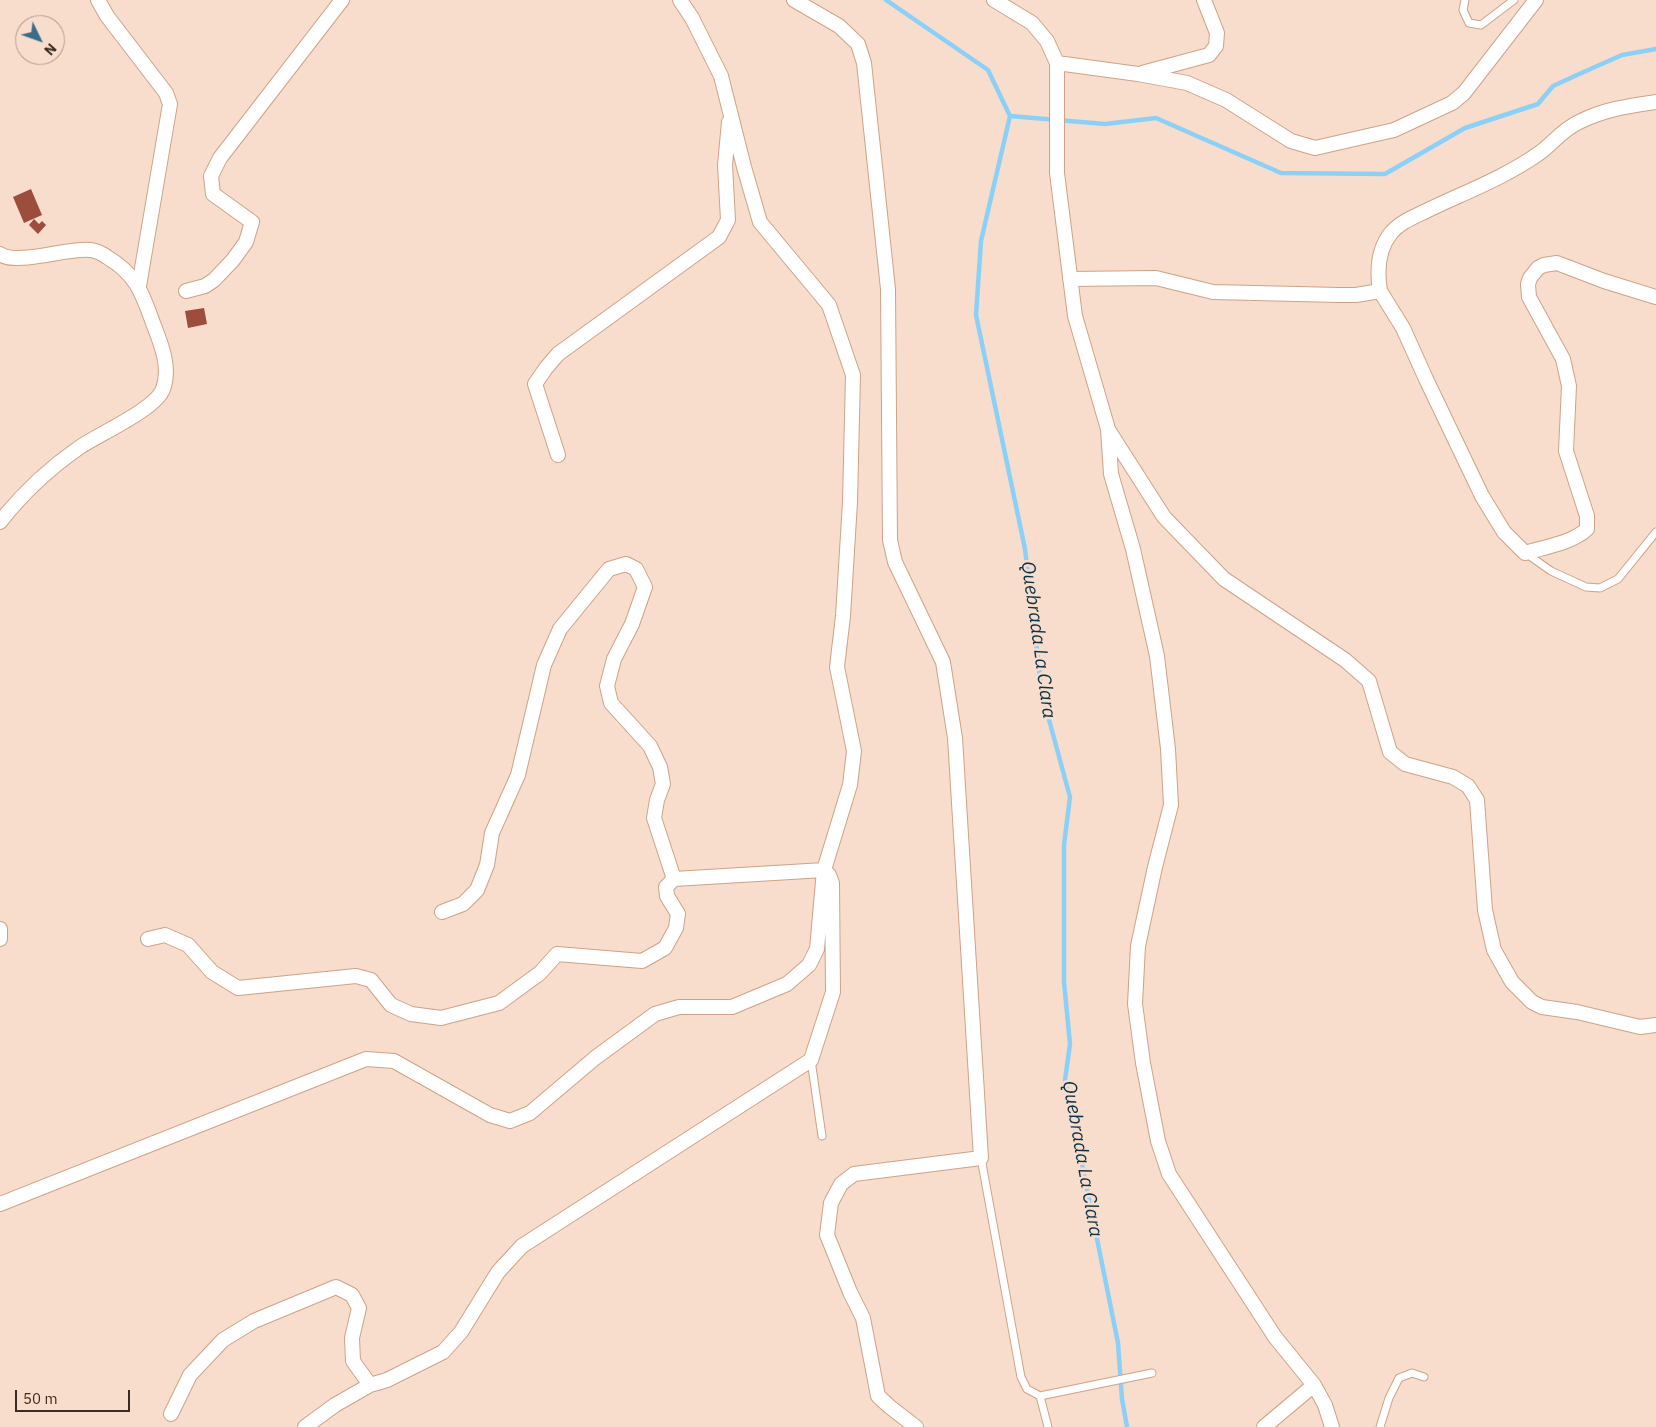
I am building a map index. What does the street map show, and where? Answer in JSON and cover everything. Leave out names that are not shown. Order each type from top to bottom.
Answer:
[{"type":"street","points":[[98,0],[107,16],[166,93],[170,104],[139,286]]},
{"type":"street","points":[[186,291],[205,286],[214,280],[233,260],[246,242],[252,222],[213,194],[211,176],[220,158],[342,0]]},
{"type":"street","points":[[0,1204],[366,1059],[394,1061],[490,1115],[510,1121],[530,1114],[595,1058],[656,1014],[679,1007],[732,1006],[787,984],[809,965],[818,949],[824,870],[850,785],[854,752],[837,667],[844,616],[850,502],[853,375],[829,305],[760,222],[721,76],[692,18],[680,0]]},
{"type":"street","points":[[794,0],[839,26],[858,44],[864,63],[888,289],[890,540],[895,562],[943,662],[954,728],[981,1158],[854,1174],[841,1184],[830,1204],[827,1235],[850,1292],[863,1318],[878,1396],[916,1427]]},
{"type":"street","points":[[994,0],[1032,23],[1047,41],[1058,63],[1057,173],[1075,316],[1108,429],[1111,474],[1133,548],[1157,656],[1168,749],[1171,805],[1138,946],[1135,1004],[1143,1063],[1158,1141],[1169,1174],[1275,1337],[1314,1385],[1325,1405],[1332,1427]]},
{"type":"street","points":[[1138,74],[1209,55],[1216,46],[1217,33],[1204,0]]},
{"type":"street","points":[[1058,63],[1187,83],[1226,100],[1291,142],[1315,148],[1394,130],[1452,103],[1464,93],[1536,0]]},
{"type":"street","points":[[1656,102],[1615,108],[1561,132],[1539,154],[1504,174],[1405,221],[1391,233],[1381,252],[1378,274],[1380,291],[1403,328],[1482,496],[1504,532],[1525,553],[1574,538],[1581,535],[1587,529],[1587,516],[1566,451],[1568,386],[1563,360],[1529,297],[1528,284],[1530,278],[1538,268],[1557,264],[1656,298]]},
{"type":"street","points":[[558,455],[535,384],[558,354],[720,237],[728,220],[725,165],[730,111]]},
{"type":"street","points":[[0,254],[23,258],[90,250],[106,256],[127,271],[139,286],[164,351],[166,374],[163,390],[152,404],[80,448],[45,476],[0,522]]},
{"type":"street","points":[[1070,279],[1156,278],[1213,292],[1356,295],[1380,291]]},
{"type":"street","points":[[1108,429],[1164,517],[1224,580],[1345,660],[1369,681],[1390,752],[1405,764],[1453,777],[1468,786],[1477,800],[1485,910],[1494,950],[1512,982],[1532,1002],[1542,1007],[1577,1012],[1640,1026],[1656,1025]]},
{"type":"street","points":[[442,912],[463,904],[477,890],[487,865],[492,833],[518,775],[544,665],[560,629],[609,569],[626,564],[636,569],[644,588],[632,624],[614,659],[607,686],[611,703],[650,746],[660,767],[663,784],[657,800],[654,818],[674,880]]},
{"type":"street","points":[[148,939],[165,935],[188,944],[212,972],[238,988],[356,976],[371,980],[391,1005],[410,1014],[441,1018],[499,1003],[540,973],[557,954],[642,961],[664,948],[676,928],[678,914],[667,896],[666,887],[674,880],[824,870],[829,875],[832,883],[833,992],[812,1060],[522,1246],[498,1272],[460,1332],[443,1352],[387,1380],[370,1385],[335,1405],[306,1427]]},
{"type":"street","points":[[0,930],[0,939]]},
{"type":"street","points":[[171,1414],[190,1376],[223,1340],[254,1321],[336,1287],[352,1295],[359,1308],[352,1338],[353,1360],[370,1385]]},
{"type":"street","points":[[1264,1427],[1314,1385]]},
{"type":"lane","points":[[1465,0],[1463,10],[1469,23],[1482,25],[1514,0]]},
{"type":"lane","points":[[1525,553],[1551,570],[1586,587],[1600,588],[1618,579],[1656,532]]},
{"type":"lane","points":[[812,1060],[822,1136]]},
{"type":"lane","points":[[981,1158],[1021,1377],[1027,1389],[1040,1396],[1152,1373]]},
{"type":"lane","points":[[1380,1427],[1389,1398],[1399,1378],[1412,1373],[1424,1377]]},
{"type":"lane","points":[[1040,1396],[1048,1427]]},
{"type":"building","points":[[31,189],[42,215],[24,223],[13,197]]},
{"type":"building","points":[[34,219],[39,224],[42,221],[46,225],[38,234],[29,225]]},
{"type":"building","points":[[204,308],[207,324],[188,328],[185,311]]},
{"type":"waterway","name":"Quebrada La Clara","points":[[886,0],[988,70],[1010,116],[981,241],[976,315],[1025,549],[1042,694],[1070,797],[1064,845],[1064,982],[1070,1044],[1065,1080],[1118,1343],[1122,1399],[1127,1427]]},
{"type":"waterway","points":[[1010,116],[1105,124],[1156,118],[1281,173],[1385,174],[1465,128],[1538,104],[1553,86],[1622,55],[1656,49]]}]
